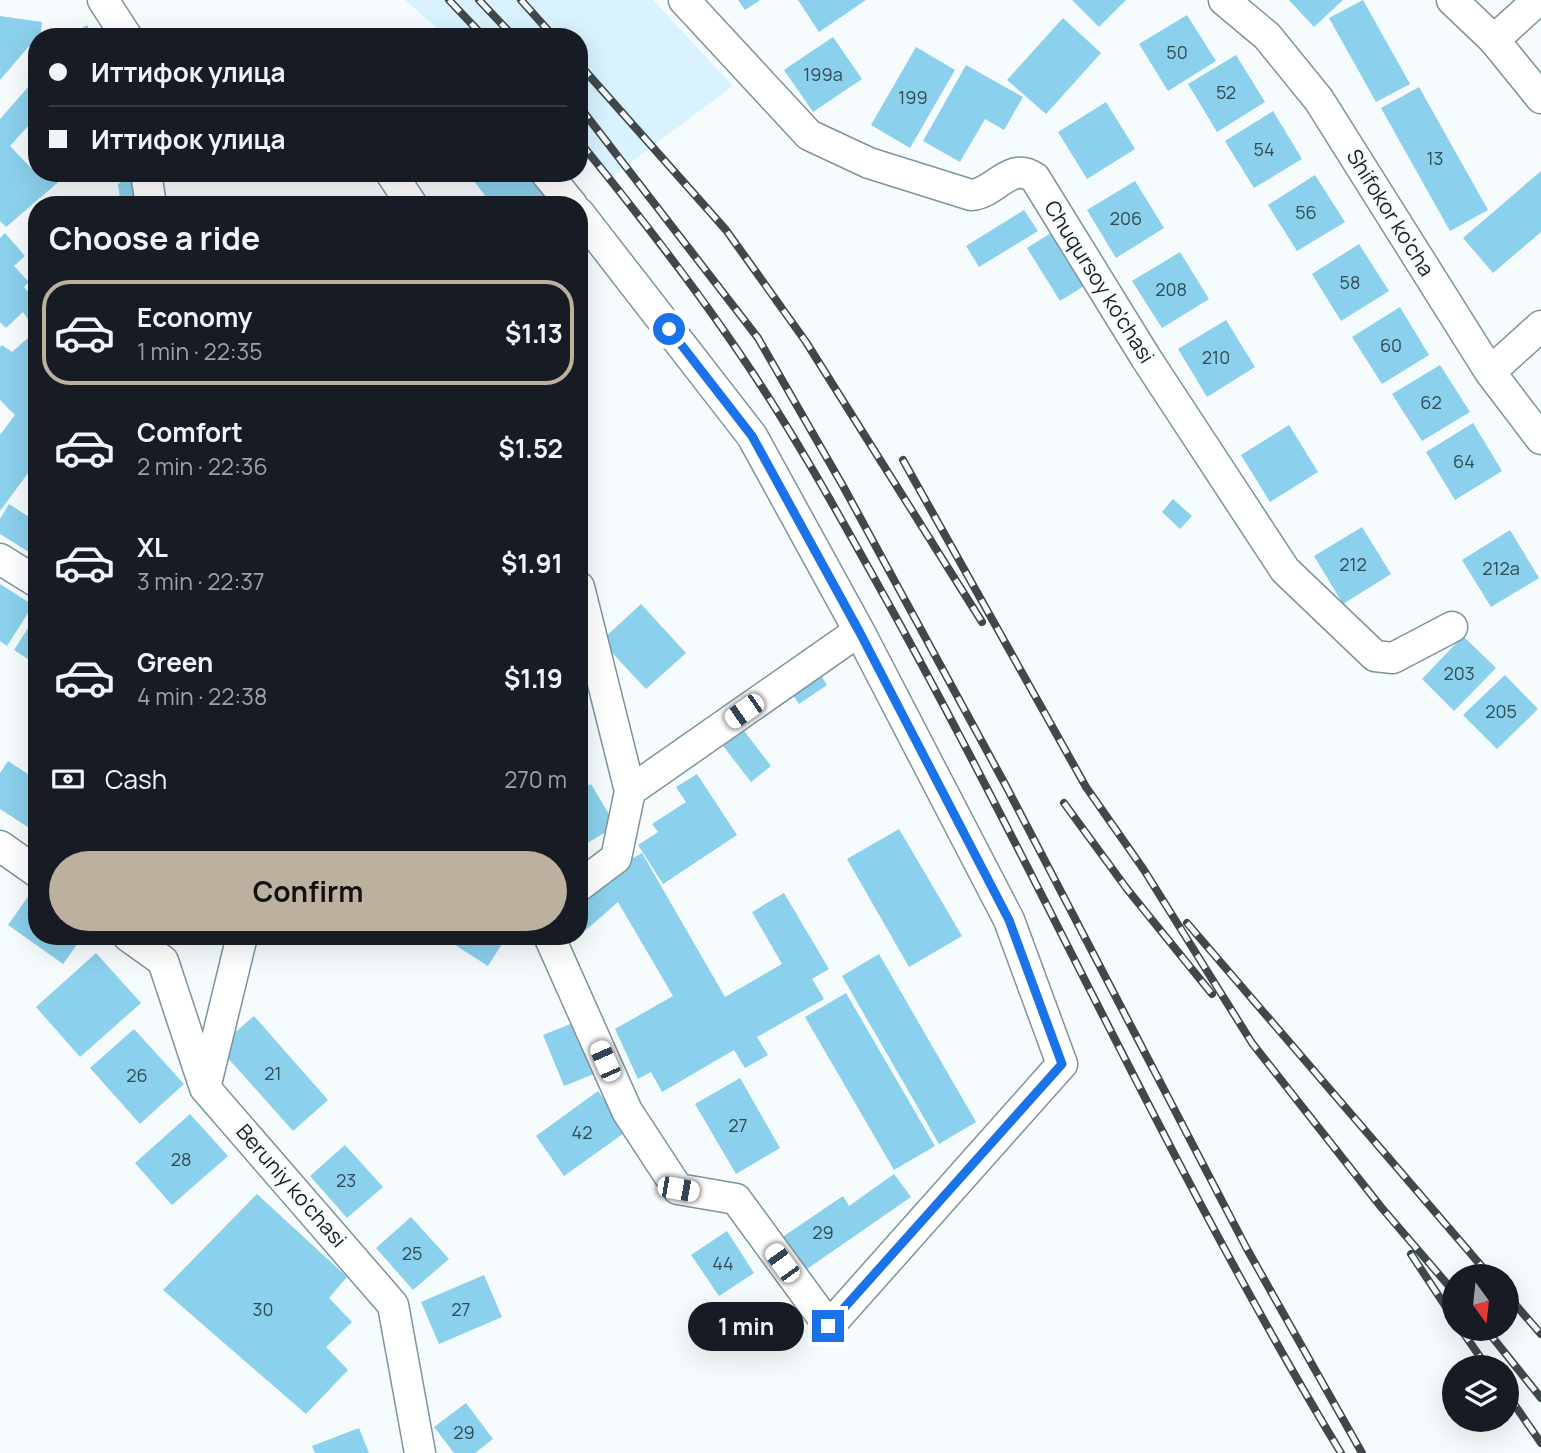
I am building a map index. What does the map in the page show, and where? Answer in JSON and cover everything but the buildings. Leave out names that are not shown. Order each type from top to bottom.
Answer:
[{"type":"street","points":[[103,0],[121,28]]},
{"type":"street","name":"Chuqursoy ko'chasi","points":[[684,0],[809,135],[869,163],[971,195],[980,195],[1015,172],[1027,172],[1035,178],[1146,358],[1285,570],[1375,656],[1383,659],[1393,658],[1452,627]]},
{"type":"street","name":"Shifokor ko'cha","points":[[1224,0],[1267,36],[1319,100],[1490,372],[1541,439]]},
{"type":"street","points":[[1452,0],[1494,40],[1541,98]]},
{"type":"street","points":[[1494,40],[1538,0]]},
{"type":"street","points":[[554,182],[565,196]]},
{"type":"street","points":[[553,945],[627,1111],[678,1189],[736,1199],[828,1326],[1062,1064],[1009,920],[859,631],[752,436],[588,225]]},
{"type":"street","points":[[1490,372],[1541,326]]},
{"type":"street","points":[[0,559],[28,576]]},
{"type":"street","points":[[588,623],[630,792],[616,858],[588,879]]},
{"type":"street","points":[[630,792],[859,631]]},
{"type":"street","points":[[0,846],[28,866]]},
{"type":"street","name":"Beruniy ko'chasi","points":[[141,945],[163,961],[205,1088],[393,1305],[420,1453]]},
{"type":"street","points":[[205,1088],[240,945]]},
{"type":"shaded area","points":[[405,0],[653,0],[733,86],[610,178],[588,160],[588,28],[437,28]]},
{"type":"railway","points":[[449,0],[475,28]]},
{"type":"railway","points":[[479,0],[505,28]]},
{"type":"railway","points":[[521,0],[546,28]]},
{"type":"railway","points":[[588,74],[726,230],[806,342],[982,622]]},
{"type":"railway","points":[[588,118],[758,338],[843,486],[1006,786],[1247,1249],[1362,1453]]},
{"type":"railway","points":[[588,152],[721,326],[781,416],[819,480],[949,715],[1223,1246],[1341,1453]]},
{"type":"railway","points":[[903,460],[1086,787],[1144,870],[1252,1043],[1381,1207],[1442,1278]]},
{"type":"railway","points":[[1064,803],[1127,889],[1212,994]]},
{"type":"railway","points":[[1187,923],[1480,1264]]},
{"type":"railway","points":[[1411,1254],[1442,1301]]},
{"type":"railway","points":[[1519,1309],[1541,1334]]},
{"type":"railway","points":[[1469,1341],[1479,1355]]},
{"type":"railway","points":[[1495,1341],[1541,1398]]},
{"type":"railway","points":[[1519,1411],[1541,1443]]},
{"type":"route","points":[[669,329],[752,436],[859,631],[1009,920],[1062,1064],[828,1326]]}]
